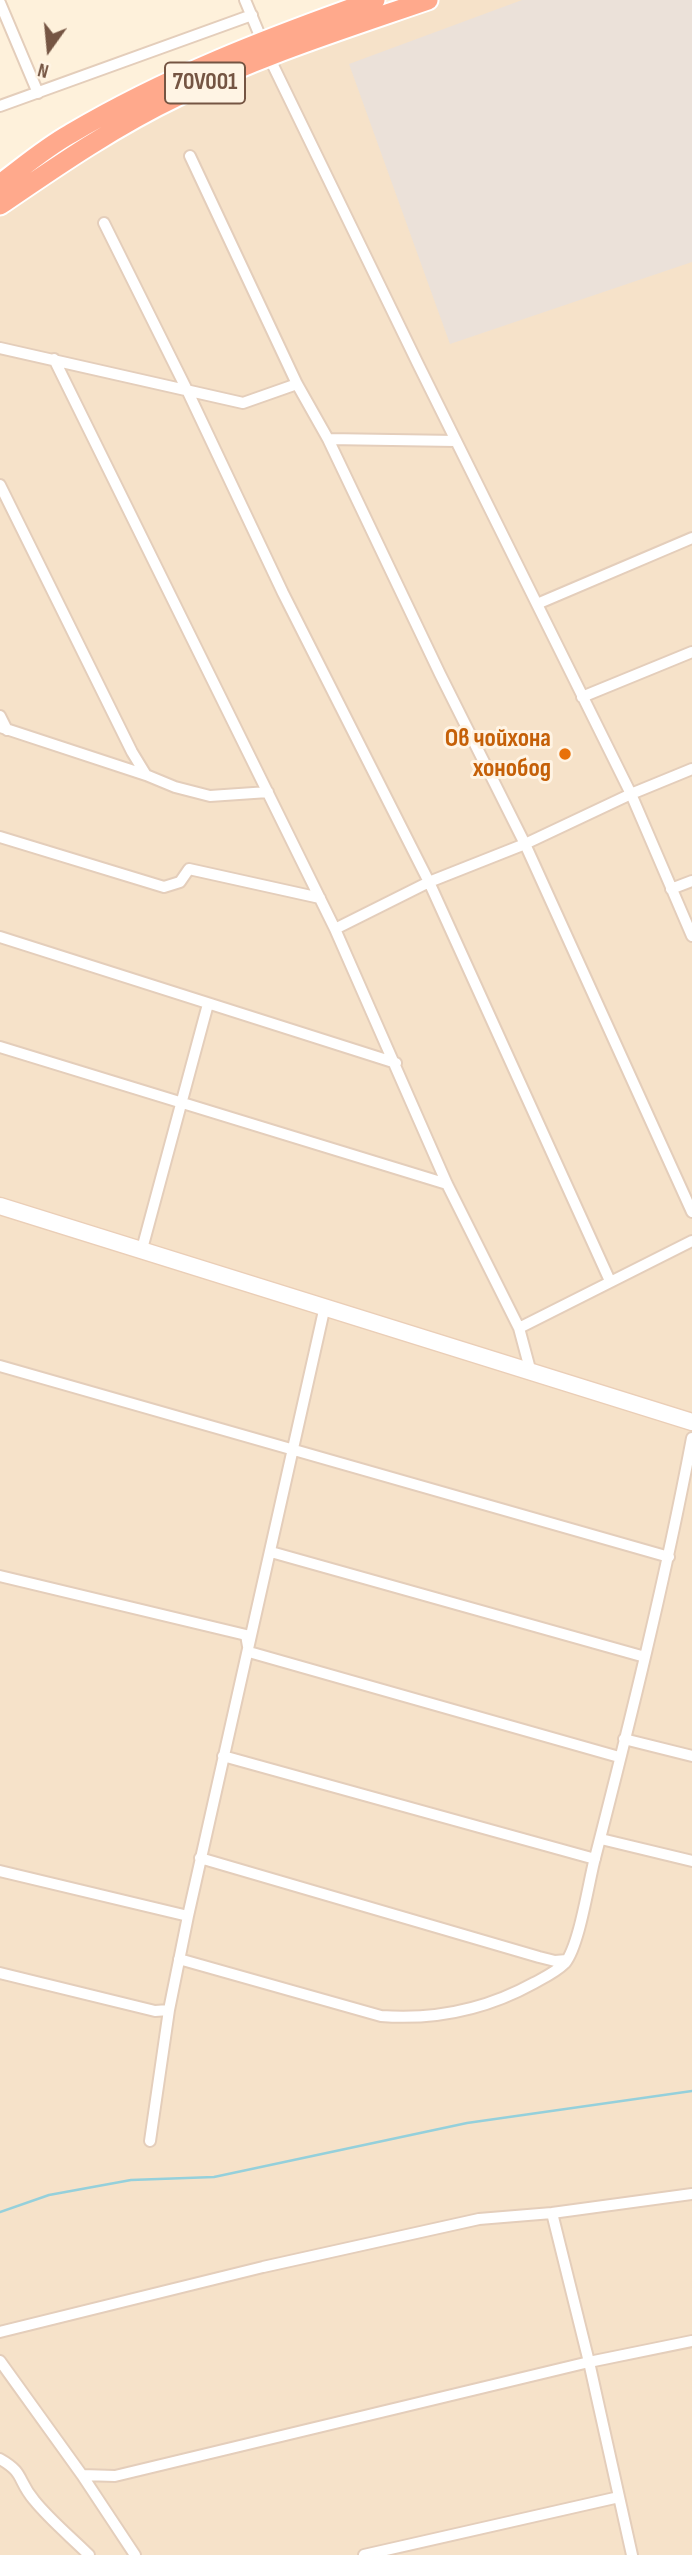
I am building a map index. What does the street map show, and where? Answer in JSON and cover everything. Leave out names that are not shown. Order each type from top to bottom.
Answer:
[{"type":"highway","name":"70V001","points":[[0,184],[68,135],[158,87],[266,47],[375,0]]},
{"type":"highway","name":"70V001","points":[[0,205],[78,153],[266,47],[428,0]]},
{"type":"main road","points":[[0,1206],[530,1369],[692,1422]]},
{"type":"street","points":[[245,0],[456,441],[631,794],[692,936]]},
{"type":"street","points":[[0,3],[38,93]]},
{"type":"street","points":[[0,106],[252,15]]},
{"type":"street","points":[[190,156],[297,384],[328,439],[525,844],[692,1212]]},
{"type":"street","points":[[104,223],[283,593],[429,882],[610,1281]]},
{"type":"street","points":[[0,348],[243,403],[297,384]]},
{"type":"street","points":[[54,359],[335,929],[447,1184],[519,1328],[530,1369]]},
{"type":"street","points":[[328,439],[456,441]]},
{"type":"street","points":[[0,485],[132,752],[146,775]]},
{"type":"street","points":[[537,604],[692,538]]},
{"type":"street","points":[[583,697],[692,652]]},
{"type":"street","points":[[0,716],[3,728],[146,775],[175,788],[210,796],[268,792]]},
{"type":"street","points":[[335,929],[429,882],[525,844],[631,794],[692,769]]},
{"type":"street","points":[[0,836],[164,887],[180,882],[189,869],[320,898]]},
{"type":"street","points":[[671,890],[692,881]]},
{"type":"street","points":[[0,937],[396,1063]]},
{"type":"street","points":[[142,1249],[208,1004]]},
{"type":"street","points":[[0,1047],[447,1184]]},
{"type":"street","points":[[519,1328],[692,1241]]},
{"type":"street","points":[[150,2141],[169,2010],[200,1858],[249,1652],[325,1306]]},
{"type":"street","points":[[0,1366],[669,1557]]},
{"type":"street","points":[[179,1959],[381,2015],[407,2018],[475,2009],[522,1990],[558,1970],[572,1952],[601,1839],[669,1557],[692,1438]]},
{"type":"street","points":[[271,1552],[645,1657]]},
{"type":"street","points":[[0,1576],[246,1635],[249,1652]]},
{"type":"street","points":[[249,1652],[619,1757]]},
{"type":"street","points":[[624,1739],[692,1756]]},
{"type":"street","points":[[223,1756],[595,1860]]},
{"type":"street","points":[[601,1839],[692,1861]]},
{"type":"street","points":[[200,1858],[539,1957],[555,1961],[567,1960]]},
{"type":"street","points":[[0,1871],[188,1916]]},
{"type":"street","points":[[0,1973],[155,2011],[169,2010]]},
{"type":"street","points":[[0,2332],[263,2267],[479,2219],[552,2213],[692,2194]]},
{"type":"street","points":[[552,2213],[632,2555]]},
{"type":"street","points":[[82,2475],[115,2476],[589,2362],[692,2341]]},
{"type":"street","points":[[0,2361],[82,2475],[135,2555]]},
{"type":"street","points":[[0,2459],[17,2468],[34,2501],[89,2555]]},
{"type":"street","points":[[364,2555],[619,2497]]},
{"type":"shaded area","points":[[428,0],[692,0],[692,2555],[0,2555],[0,205],[177,96]]},
{"type":"shaded area","points":[[522,0],[692,0],[692,262],[450,344],[349,64]]},
{"type":"waterway","points":[[0,2212],[49,2195],[131,2180],[214,2177],[467,2123],[692,2091]]},
{"type":"place","name":"Ов чойхона хонобод","points":[[565,754]]}]
